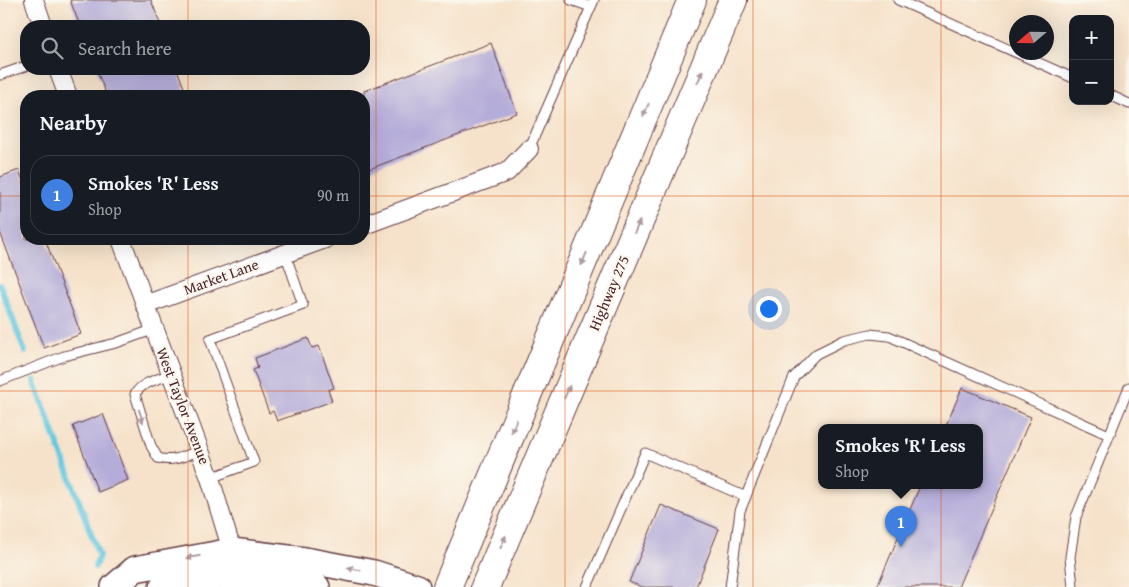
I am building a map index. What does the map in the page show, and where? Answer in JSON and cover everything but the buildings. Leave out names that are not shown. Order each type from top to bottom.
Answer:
[{"type":"highway","points":[[447,587],[692,0]]},
{"type":"highway","name":"Highway 275","points":[[484,587],[733,0]]},
{"type":"main road","points":[[114,587],[135,569],[232,551],[305,560],[374,573],[417,587]]},
{"type":"main road","points":[[162,587],[186,581],[231,581],[271,577],[317,587]]},
{"type":"street","points":[[34,0],[41,20]]},
{"type":"street","points":[[60,75],[66,90]]},
{"type":"street","points":[[370,223],[507,172],[529,149]]},
{"type":"street","name":"West Taylor Avenue","points":[[123,245],[210,478],[232,551],[231,581]]},
{"type":"street","name":"Market Lane","points":[[145,305],[308,245]]},
{"type":"lane","points":[[529,149],[592,4],[571,0]]},
{"type":"lane","points":[[898,0],[1069,76]]},
{"type":"lane","points":[[0,75],[20,68]]},
{"type":"lane","points":[[1114,97],[1129,104]]},
{"type":"lane","points":[[210,478],[254,462],[210,339],[303,305],[285,253]]},
{"type":"lane","points":[[0,380],[64,356],[116,343],[155,329]]},
{"type":"lane","points":[[730,587],[740,511],[794,376],[816,354],[844,340],[870,334],[889,336],[1109,435]]},
{"type":"lane","points":[[172,374],[147,384],[138,389],[135,394],[151,446],[158,458],[163,460],[179,458],[200,450]]},
{"type":"lane","points":[[1073,587],[1070,557],[1076,517],[1129,387]]},
{"type":"lane","points":[[587,587],[645,453],[746,497]]},
{"type":"waterway","points":[[0,285],[25,352]]},
{"type":"waterway","points":[[34,380],[99,555],[95,567]]},
{"type":"place","name":"Smokes 'R' Less","points":[[901,547]]}]
